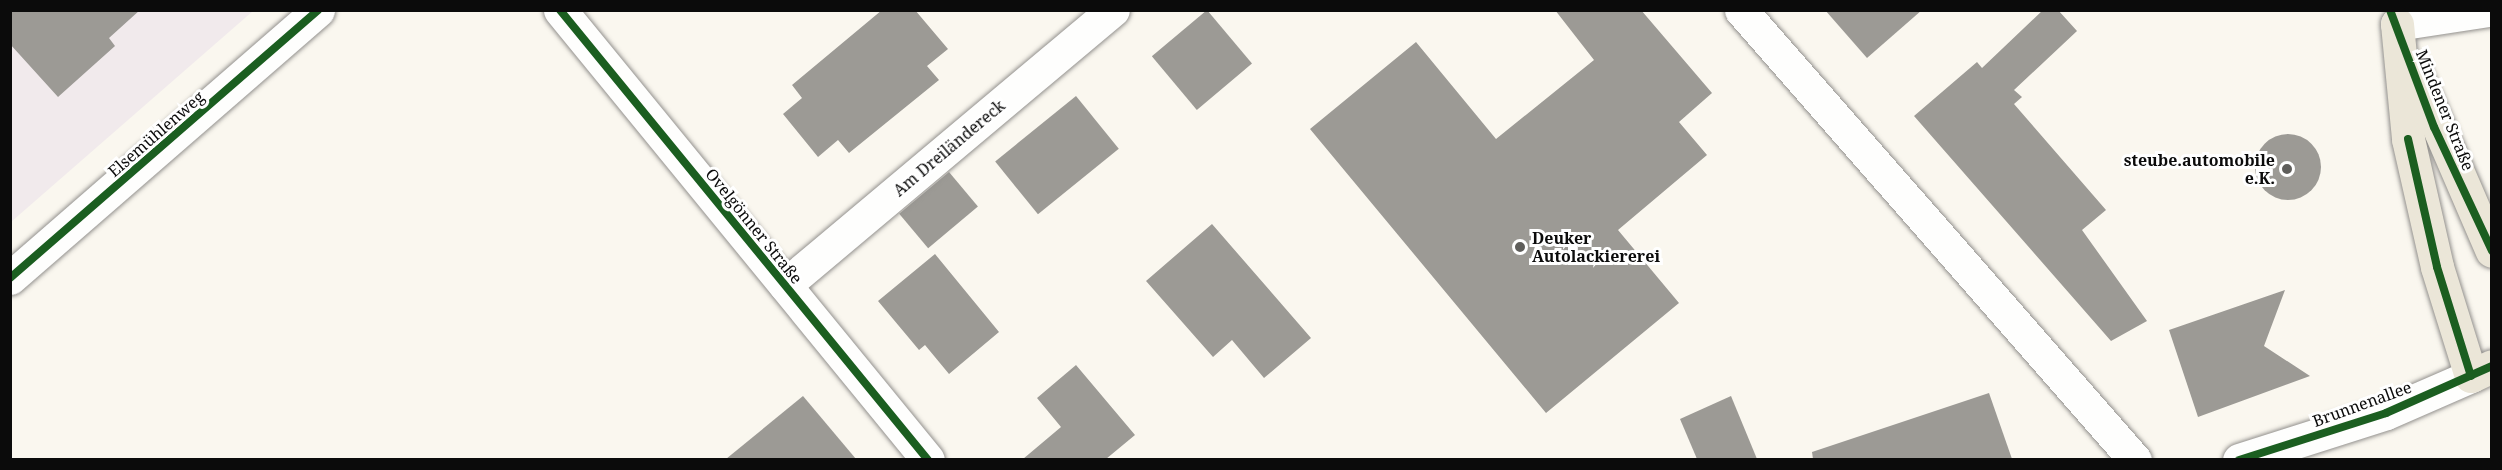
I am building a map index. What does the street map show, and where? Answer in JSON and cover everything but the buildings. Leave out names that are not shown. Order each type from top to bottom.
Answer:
[{"type":"main road","name":"Mindener Straße","points":[[2394,17],[2434,127],[2492,251]]},
{"type":"main road","name":"Mindener Straße","points":[[2394,17],[2408,139],[2437,267],[2481,371]]},
{"type":"street","name":"Ovelgönner Straße","points":[[560,10],[928,459]]},
{"type":"street","name":"Am Dreiländereck","points":[[785,285],[1113,10]]},
{"type":"street","points":[[1741,10],[2135,459]]},
{"type":"street","points":[[2394,17],[2487,10]]},
{"type":"street","name":"Elsemühlenweg","points":[[10,278],[309,14]]},
{"type":"street","name":"Brunnenallee","points":[[2239,459],[2386,413],[2481,371]]},
{"type":"shaded area","points":[[11,11],[253,11],[11,222]]},
{"type":"cycle path","points":[[10,278],[318,10]]},
{"type":"cycle path","points":[[560,10],[928,460]]},
{"type":"cycle path","points":[[2390,10],[2434,127],[2492,251]]},
{"type":"cycle path","points":[[2408,139],[2437,267],[2471,376]]},
{"type":"cycle path","points":[[2239,460],[2386,413],[2492,366]]},
{"type":"place","name":"steube.automobile e.K.","points":[[2287,169]]},
{"type":"place","name":"Deuker Autolackiererei","points":[[1520,247]]}]
